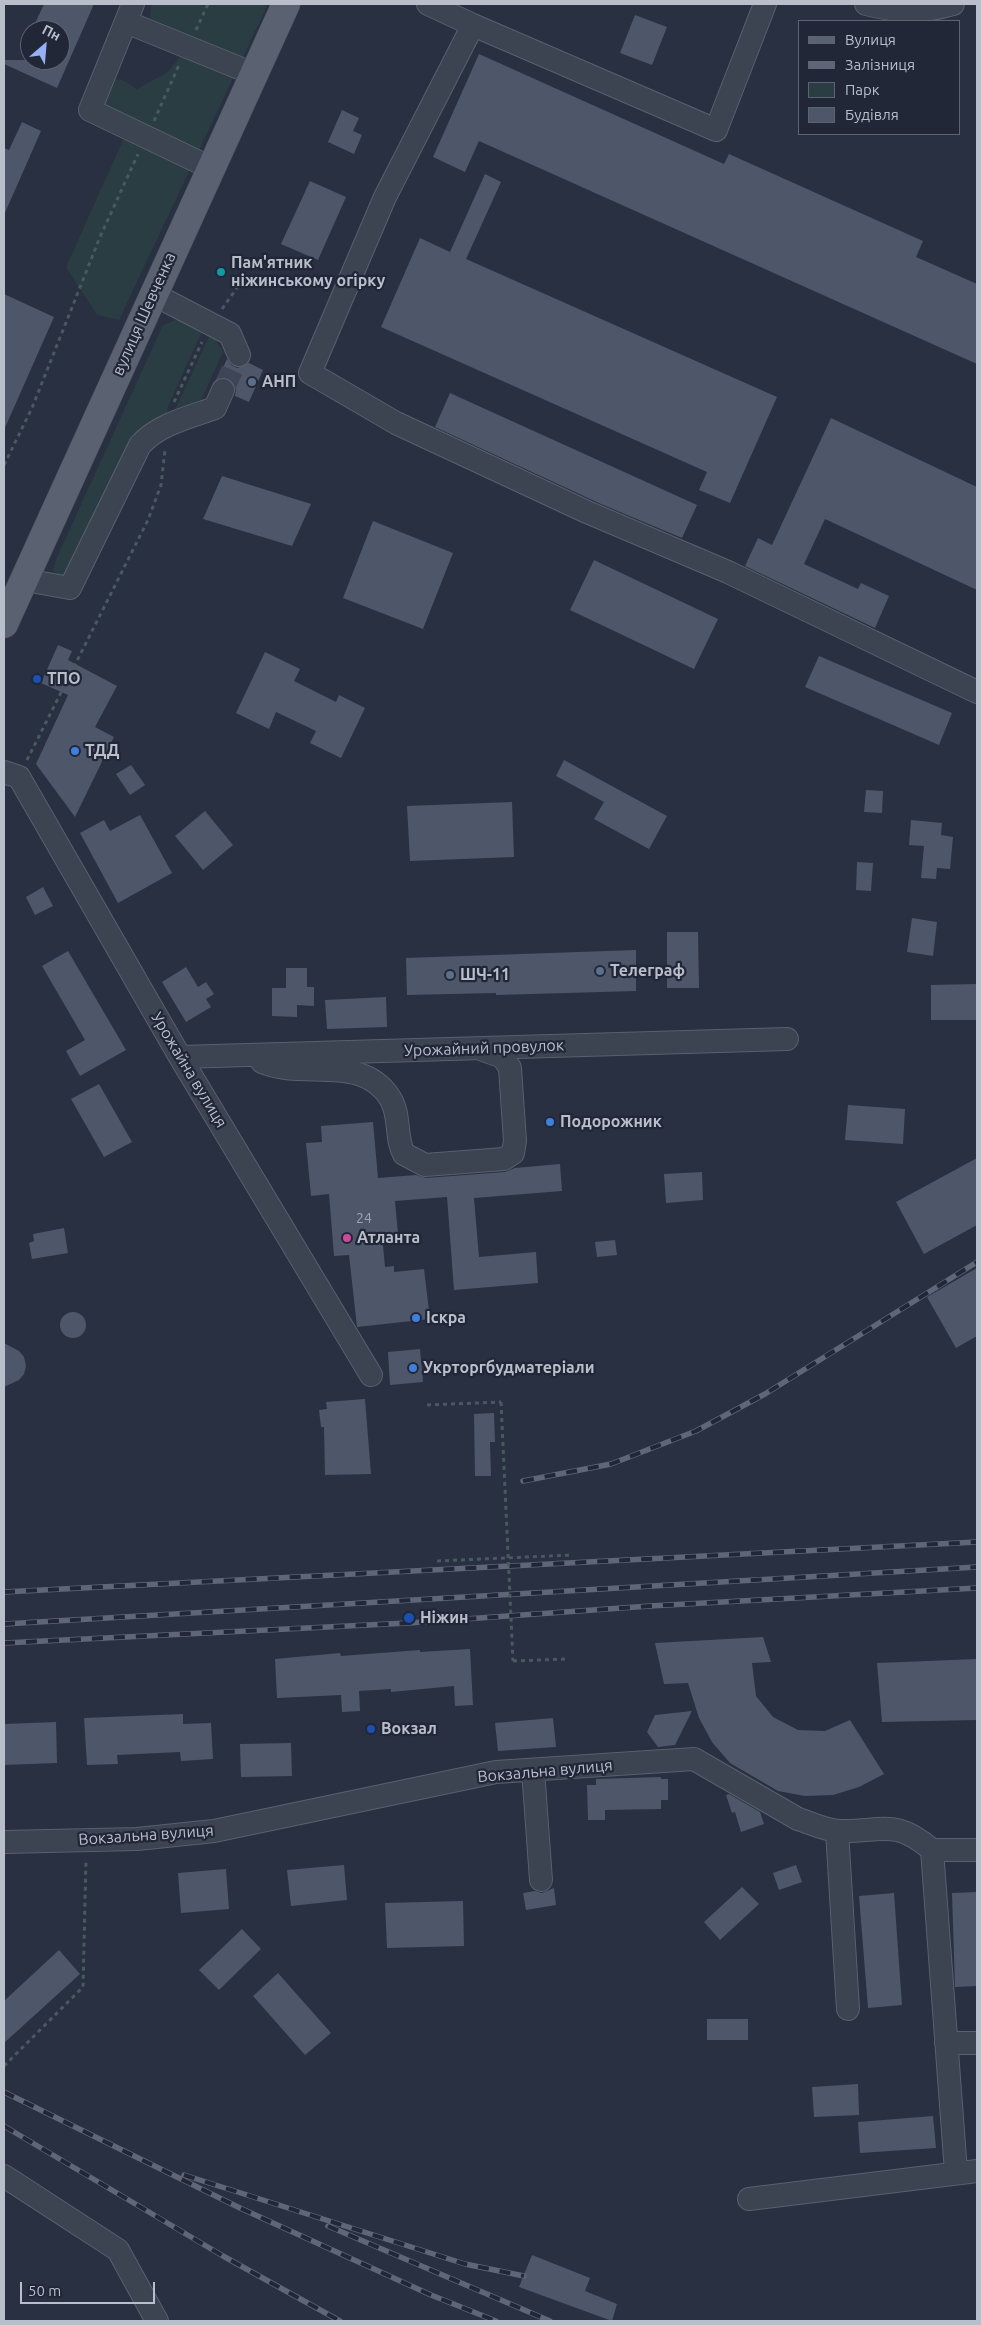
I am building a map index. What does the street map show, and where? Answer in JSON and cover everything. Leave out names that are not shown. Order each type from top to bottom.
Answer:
[{"type":"main road","name":"вулиця Шевченка","points":[[4,624],[286,4]]},
{"type":"street","points":[[428,4],[716,130],[765,4]]},
{"type":"street","points":[[866,4],[902,12],[933,10],[954,4]]},
{"type":"street","points":[[210,168],[90,110],[129,13],[188,48],[254,74]]},
{"type":"street","points":[[473,25],[384,197],[310,373],[396,423],[587,512],[728,572],[977,692]]},
{"type":"street","points":[[153,294],[230,334],[239,355]]},
{"type":"street","points":[[25,580],[70,588],[140,445],[147,438],[167,426],[215,408],[223,390]]},
{"type":"street","name":"Урожайна вулиця","points":[[11,774],[371,1375]]},
{"type":"street","name":"Урожайний провулок","points":[[180,1057],[787,1039]]},
{"type":"street","points":[[248,1055],[282,1068],[347,1070],[365,1077],[390,1097],[395,1109],[404,1154],[426,1165],[504,1160],[513,1153],[515,1141],[510,1068],[503,1057],[496,1053],[475,1048]]},
{"type":"street","name":"Вокзальна вулиця","points":[[4,1842],[137,1839],[214,1831],[496,1772],[694,1759],[798,1819],[837,1831],[894,1828],[915,1835],[932,1850]]},
{"type":"street","points":[[533,1770],[542,1880]]},
{"type":"street","points":[[837,1831],[848,2009]]},
{"type":"street","points":[[749,2199],[967,2171],[946,2043],[932,1850],[977,1850]]},
{"type":"street","points":[[946,2043],[977,2043]]},
{"type":"street","points":[[4,2176],[118,2250],[157,2321]]},
{"type":"path","points":[[4,465],[32,408],[100,237],[208,4]]},
{"type":"path","points":[[11,774],[148,520],[161,485],[167,426],[172,407],[211,324],[239,285]]},
{"type":"path","points":[[427,1405],[501,1402],[513,1662],[566,1659]]},
{"type":"path","points":[[436,1561],[572,1555]]},
{"type":"path","points":[[4,2066],[83,1987],[87,1840]]},
{"type":"green space","points":[[151,4],[268,4],[119,320],[97,315],[66,267],[123,140],[102,101],[103,78],[122,80],[137,89],[168,72],[187,48],[150,18]]},
{"type":"green space","points":[[181,318],[204,327],[169,404],[166,416],[67,576],[57,575],[53,570],[57,557],[163,325]]},
{"type":"green space","points":[[211,332],[223,352],[201,400],[174,412]]},
{"type":"building","points":[[44,4],[94,4],[70,58],[70,20],[37,20]]},
{"type":"building","points":[[635,15],[667,27],[652,65],[620,53]]},
{"type":"building","points":[[479,54],[724,164],[729,154],[923,241],[916,257],[977,284],[977,364],[479,141],[465,172],[433,157]]},
{"type":"building","points":[[4,60],[20,60],[20,70],[65,70],[57,88],[4,64]]},
{"type":"building","points":[[342,110],[359,118],[353,131],[362,135],[354,154],[328,142]]},
{"type":"building","points":[[22,122],[41,131],[4,215],[4,148],[9,150]]},
{"type":"building","points":[[485,174],[501,182],[466,259],[777,397],[730,503],[699,490],[707,472],[381,327],[420,238],[450,252]]},
{"type":"building","points":[[310,181],[346,197],[318,260],[281,244]]},
{"type":"building","points":[[4,294],[54,317],[4,430]]},
{"type":"building","points":[[227,359],[231,365],[237,368],[249,363],[263,370],[249,402],[235,396],[236,388],[229,378],[218,378]]},
{"type":"building","points":[[450,393],[697,505],[682,538],[601,504],[435,427]]},
{"type":"building","points":[[831,418],[977,487],[977,590],[825,519],[804,564],[858,589],[861,583],[889,596],[875,628],[745,566],[758,538],[772,545]]},
{"type":"building","points":[[222,476],[311,504],[292,546],[203,519]]},
{"type":"building","points":[[373,521],[453,553],[423,629],[343,598]]},
{"type":"building","points":[[594,560],[718,619],[694,669],[570,610]]},
{"type":"building","points":[[58,645],[72,651],[68,660],[117,686],[95,727],[114,737],[75,817],[36,764],[68,695],[41,683]]},
{"type":"building","points":[[265,652],[300,669],[294,681],[336,702],[339,695],[365,708],[341,758],[310,743],[316,731],[276,712],[269,729],[236,713]]},
{"type":"building","points":[[819,656],[952,713],[939,745],[805,687]]},
{"type":"building","points":[[564,760],[667,816],[649,849],[594,819],[604,802],[556,776]]},
{"type":"building","points":[[131,765],[145,785],[130,795],[116,774]]},
{"type":"building","points":[[866,790],[883,791],[882,813],[864,812]]},
{"type":"building","points":[[512,802],[514,857],[410,861],[407,806]]},
{"type":"building","points":[[205,811],[233,845],[203,870],[175,836]]},
{"type":"building","points":[[140,815],[172,873],[118,903],[80,833],[104,820],[110,831]]},
{"type":"building","points":[[911,820],[942,823],[941,835],[953,837],[950,869],[937,868],[936,879],[921,878],[924,846],[909,845]]},
{"type":"building","points":[[857,862],[873,863],[871,891],[856,890]]},
{"type":"building","points":[[43,887],[53,906],[35,915],[26,897]]},
{"type":"building","points":[[912,918],[937,922],[933,956],[907,952]]},
{"type":"building","points":[[667,932],[698,932],[699,988],[667,988]]},
{"type":"building","points":[[636,950],[636,991],[496,995],[496,993],[407,995],[406,958]]},
{"type":"building","points":[[68,951],[126,1050],[80,1076],[66,1051],[85,1040],[42,966]]},
{"type":"building","points":[[186,967],[198,987],[206,982],[214,994],[206,999],[211,1007],[186,1022],[162,982]]},
{"type":"building","points":[[286,968],[307,968],[307,987],[314,987],[314,1006],[297,1005],[297,1017],[272,1016],[272,988],[286,988]]},
{"type":"building","points":[[976,984],[977,1020],[931,1020],[931,985]]},
{"type":"building","points":[[386,997],[387,1027],[327,1029],[325,1000]]},
{"type":"building","points":[[99,1084],[132,1142],[104,1157],[71,1099]]},
{"type":"building","points":[[848,1105],[905,1109],[903,1144],[845,1140]]},
{"type":"building","points":[[373,1122],[378,1178],[416,1175],[426,1178],[505,1172],[515,1168],[560,1164],[562,1191],[474,1198],[479,1257],[536,1252],[538,1283],[454,1290],[447,1197],[395,1201],[398,1234],[382,1235],[385,1267],[394,1266],[394,1272],[424,1269],[430,1319],[357,1327],[349,1255],[334,1256],[329,1194],[311,1196],[306,1143],[322,1142],[321,1126]]},
{"type":"building","points":[[977,1158],[977,1225],[924,1254],[896,1202]]},
{"type":"building","points":[[702,1172],[703,1200],[666,1203],[664,1174]]},
{"type":"building","points":[[64,1228],[68,1253],[32,1259],[29,1243],[34,1241],[33,1234]]},
{"type":"building","points":[[615,1240],[617,1255],[597,1257],[595,1242]]},
{"type":"building","points":[[977,1268],[977,1336],[956,1348],[927,1297]]},
{"type":"building","points":[[73,1312],[82,1316],[86,1325],[82,1334],[73,1338],[64,1334],[60,1325],[64,1316]]},
{"type":"building","points":[[4,1343],[19,1351],[24,1357],[26,1366],[24,1374],[19,1380],[4,1387]]},
{"type":"building","points":[[420,1349],[423,1382],[390,1385],[388,1352]]},
{"type":"building","points":[[365,1399],[371,1474],[325,1475],[324,1427],[321,1427],[319,1410],[327,1409],[326,1402]]},
{"type":"building","points":[[494,1413],[495,1442],[490,1442],[491,1476],[475,1476],[474,1414]]},
{"type":"building","points":[[763,1637],[771,1662],[752,1663],[756,1696],[773,1717],[798,1730],[825,1731],[850,1720],[884,1774],[859,1787],[833,1795],[805,1796],[778,1791],[730,1763],[712,1742],[699,1718],[688,1683],[664,1684],[655,1643]]},
{"type":"building","points":[[470,1649],[473,1705],[455,1706],[454,1686],[391,1692],[391,1689],[359,1691],[360,1711],[342,1712],[341,1695],[277,1698],[275,1659],[340,1653],[341,1656],[420,1650],[420,1652]]},
{"type":"building","points":[[977,1659],[977,1720],[882,1722],[877,1663]]},
{"type":"building","points":[[692,1711],[675,1745],[658,1747],[647,1732],[655,1715]]},
{"type":"building","points":[[183,1714],[183,1724],[211,1723],[213,1759],[181,1761],[180,1752],[117,1755],[118,1764],[87,1765],[84,1718]]},
{"type":"building","points":[[553,1718],[556,1747],[498,1751],[495,1723]]},
{"type":"building","points":[[56,1722],[57,1763],[4,1765],[4,1724]]},
{"type":"building","points":[[291,1743],[292,1776],[241,1777],[240,1744]]},
{"type":"building","points":[[661,1777],[661,1779],[668,1779],[668,1800],[661,1800],[661,1809],[605,1810],[605,1820],[588,1820],[587,1785],[596,1785],[596,1779]]},
{"type":"building","points":[[729,1794],[760,1812],[764,1824],[741,1832],[735,1812],[732,1813],[726,1795]]},
{"type":"building","points":[[344,1865],[347,1900],[291,1906],[287,1870]]},
{"type":"building","points":[[796,1865],[802,1882],[779,1890],[773,1873]]},
{"type":"building","points":[[226,1869],[229,1909],[181,1913],[178,1873]]},
{"type":"building","points":[[742,1887],[759,1904],[720,1940],[704,1922]]},
{"type":"building","points":[[554,1888],[556,1905],[526,1910],[523,1893],[535,1891],[542,1893]]},
{"type":"building","points":[[977,1892],[977,1986],[955,1987],[952,1893]]},
{"type":"building","points":[[894,1893],[902,2005],[868,2008],[859,1896]]},
{"type":"building","points":[[463,1901],[464,1946],[387,1948],[385,1903]]},
{"type":"building","points":[[242,1929],[261,1949],[219,1990],[199,1970]]},
{"type":"building","points":[[59,1950],[80,1974],[4,2043],[4,2001]]},
{"type":"building","points":[[278,1973],[331,2033],[305,2055],[253,1996]]},
{"type":"building","points":[[707,2019],[748,2019],[748,2040],[707,2040]]},
{"type":"building","points":[[858,2084],[859,2115],[814,2117],[812,2087]]},
{"type":"building","points":[[933,2116],[936,2148],[860,2153],[858,2122]]},
{"type":"building","points":[[532,2255],[590,2278],[585,2291],[617,2304],[612,2321],[519,2287]]},
{"type":"tunnel","points":[[223,390],[239,355]]},
{"type":"railway","points":[[523,1481],[611,1464],[696,1431],[765,1394],[977,1262]]},
{"type":"railway","points":[[4,1592],[977,1542]]},
{"type":"railway","points":[[4,1624],[977,1567]]},
{"type":"railway","points":[[4,1643],[408,1623],[650,1606],[977,1588]]},
{"type":"railway","points":[[4,2092],[240,2208],[431,2295],[496,2321]]},
{"type":"railway","points":[[4,2126],[223,2256],[340,2321]]},
{"type":"railway","points":[[184,2175],[465,2264],[524,2276]]},
{"type":"railway","points":[[328,2226],[550,2321]]},
{"type":"place","name":"Пам'ятник ніжинському огірку","points":[[221,272]]},
{"type":"place","name":"АНП","points":[[252,382]]},
{"type":"place","name":"ТПО","points":[[37,679]]},
{"type":"place","name":"ТДД","points":[[75,751]]},
{"type":"place","name":"Телеграф","points":[[600,971]]},
{"type":"place","name":"ШЧ-11","points":[[450,975]]},
{"type":"place","name":"Подорожник","points":[[550,1122]]},
{"type":"place","name":"Атланта","points":[[347,1238]]},
{"type":"place","name":"Іскра","points":[[416,1318]]},
{"type":"place","name":"Укрторгбудматеріали","points":[[413,1368]]},
{"type":"place","name":"Ніжин","points":[[409,1618]]},
{"type":"place","name":"Вокзал","points":[[371,1729]]}]
